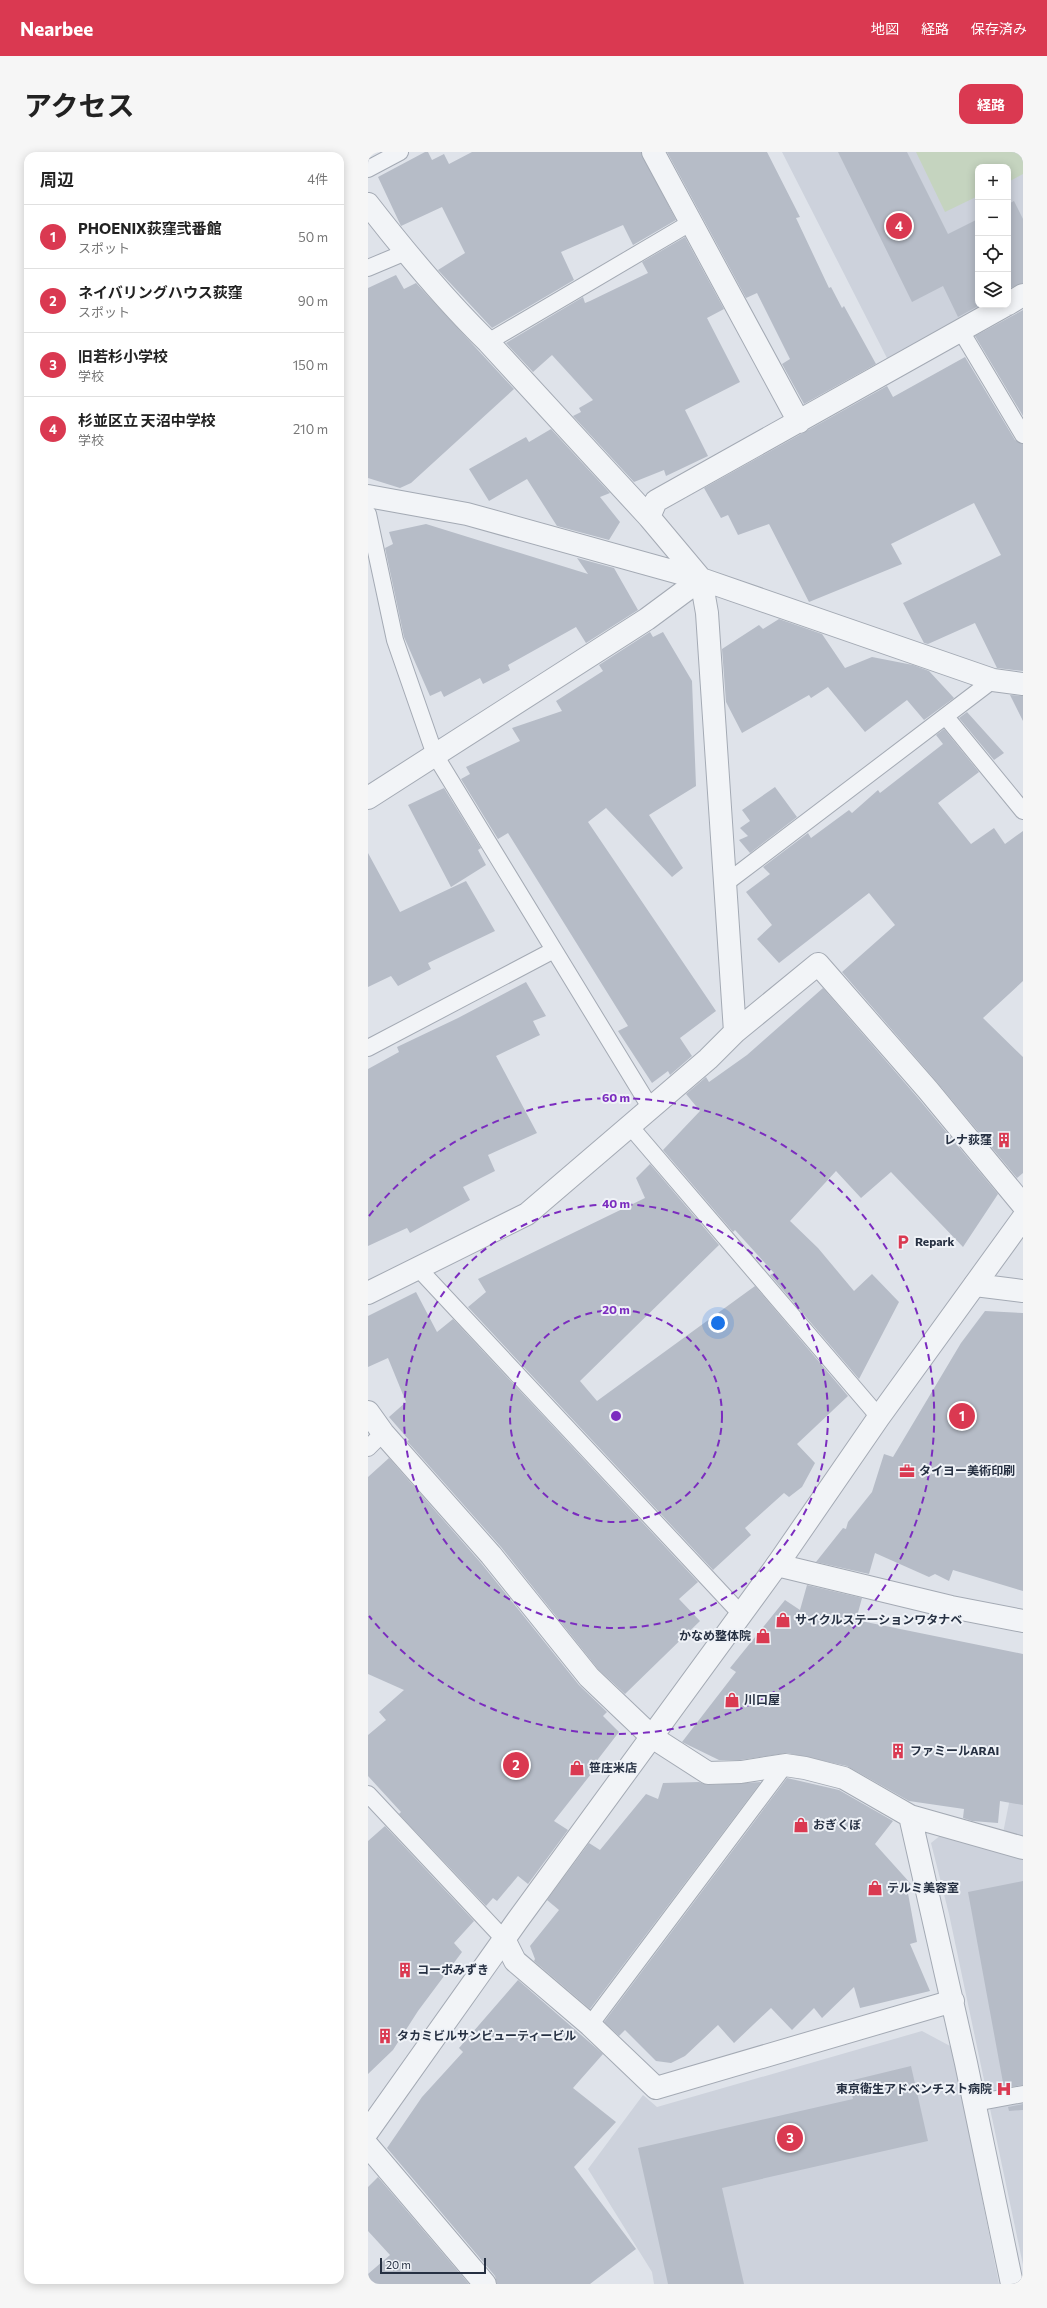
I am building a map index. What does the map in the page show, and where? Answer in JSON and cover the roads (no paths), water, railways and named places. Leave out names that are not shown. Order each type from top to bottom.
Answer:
[{"type":"street","points":[[653,152],[690,223],[799,422]]},
{"type":"street","points":[[368,204],[406,252],[461,316],[488,342],[649,517],[701,579],[707,612],[735,1032]]},
{"type":"street","points":[[1011,302],[1023,295]]},
{"type":"street","points":[[649,517],[656,501],[1000,308]]},
{"type":"street","points":[[368,496],[467,514],[701,579],[993,680],[1023,684]]},
{"type":"street","points":[[368,798],[646,619],[701,579]]},
{"type":"street","points":[[368,1293],[527,1214],[650,1107],[708,1059],[735,1032],[818,964],[928,1090],[1023,1205]]},
{"type":"street","points":[[368,2131],[504,1938],[778,1565],[879,1418],[1023,1218]]},
{"type":"street","points":[[975,1286],[1023,1291]]},
{"type":"street","points":[[368,1412],[375,1441],[490,1555],[589,1677],[652,1737],[708,1773],[741,1772],[786,1765],[805,1768],[844,1778],[910,1816],[1023,1848]]},
{"type":"street","points":[[778,1565],[951,1607],[1023,1621]]},
{"type":"street","points":[[910,1816],[975,2103],[1012,2284]]},
{"type":"street","points":[[504,1938],[515,1961],[590,2025],[656,2088],[952,2001]]},
{"type":"street","points":[[368,2146],[485,2284]]},
{"type":"lane","points":[[368,169],[400,152]]},
{"type":"lane","points":[[488,342],[690,223]]},
{"type":"lane","points":[[368,268],[406,252]]},
{"type":"lane","points":[[961,331],[1023,436]]},
{"type":"lane","points":[[368,514],[396,640],[435,754],[650,1107]]},
{"type":"lane","points":[[726,883],[993,680]]},
{"type":"lane","points":[[946,717],[1023,811]]},
{"type":"lane","points":[[368,1048],[554,950]]},
{"type":"lane","points":[[630,1125],[879,1418]]},
{"type":"lane","points":[[418,1268],[741,1614]]},
{"type":"lane","points":[[590,2025],[786,1765]]},
{"type":"lane","points":[[368,1794],[504,1938]]},
{"type":"lane","points":[[975,2103],[1023,2094]]},
{"type":"place","name":"杉並区立 天沼中学校","points":[[899,226]]},
{"type":"place","name":"レナ荻窪","points":[[1004,1140]]},
{"type":"place","name":"Repark","points":[[903,1242]]},
{"type":"place","name":"PHOENIX荻窪弐番館","points":[[962,1416]]},
{"type":"place","name":"タイヨー美術印刷","points":[[907,1471]]},
{"type":"place","name":"サイクルステーションワタナベ","points":[[783,1620]]},
{"type":"place","name":"かなめ整体院","points":[[763,1636]]},
{"type":"place","name":"川口屋","points":[[732,1700]]},
{"type":"place","name":"ファミールARAI","points":[[898,1751]]},
{"type":"place","name":"ネイバリングハウス荻窪","points":[[516,1765]]},
{"type":"place","name":"笹庄米店","points":[[577,1768]]},
{"type":"place","name":"おぎくぼ","points":[[801,1825]]},
{"type":"place","name":"テルミ美容室","points":[[875,1888]]},
{"type":"place","name":"コーポみずき","points":[[405,1970]]},
{"type":"place","name":"タカミビルサンビューティービル","points":[[385,2036]]},
{"type":"place","name":"東京衛生アドベンチスト病院","points":[[1004,2089]]},
{"type":"place","name":"旧若杉小学校","points":[[790,2138]]}]
